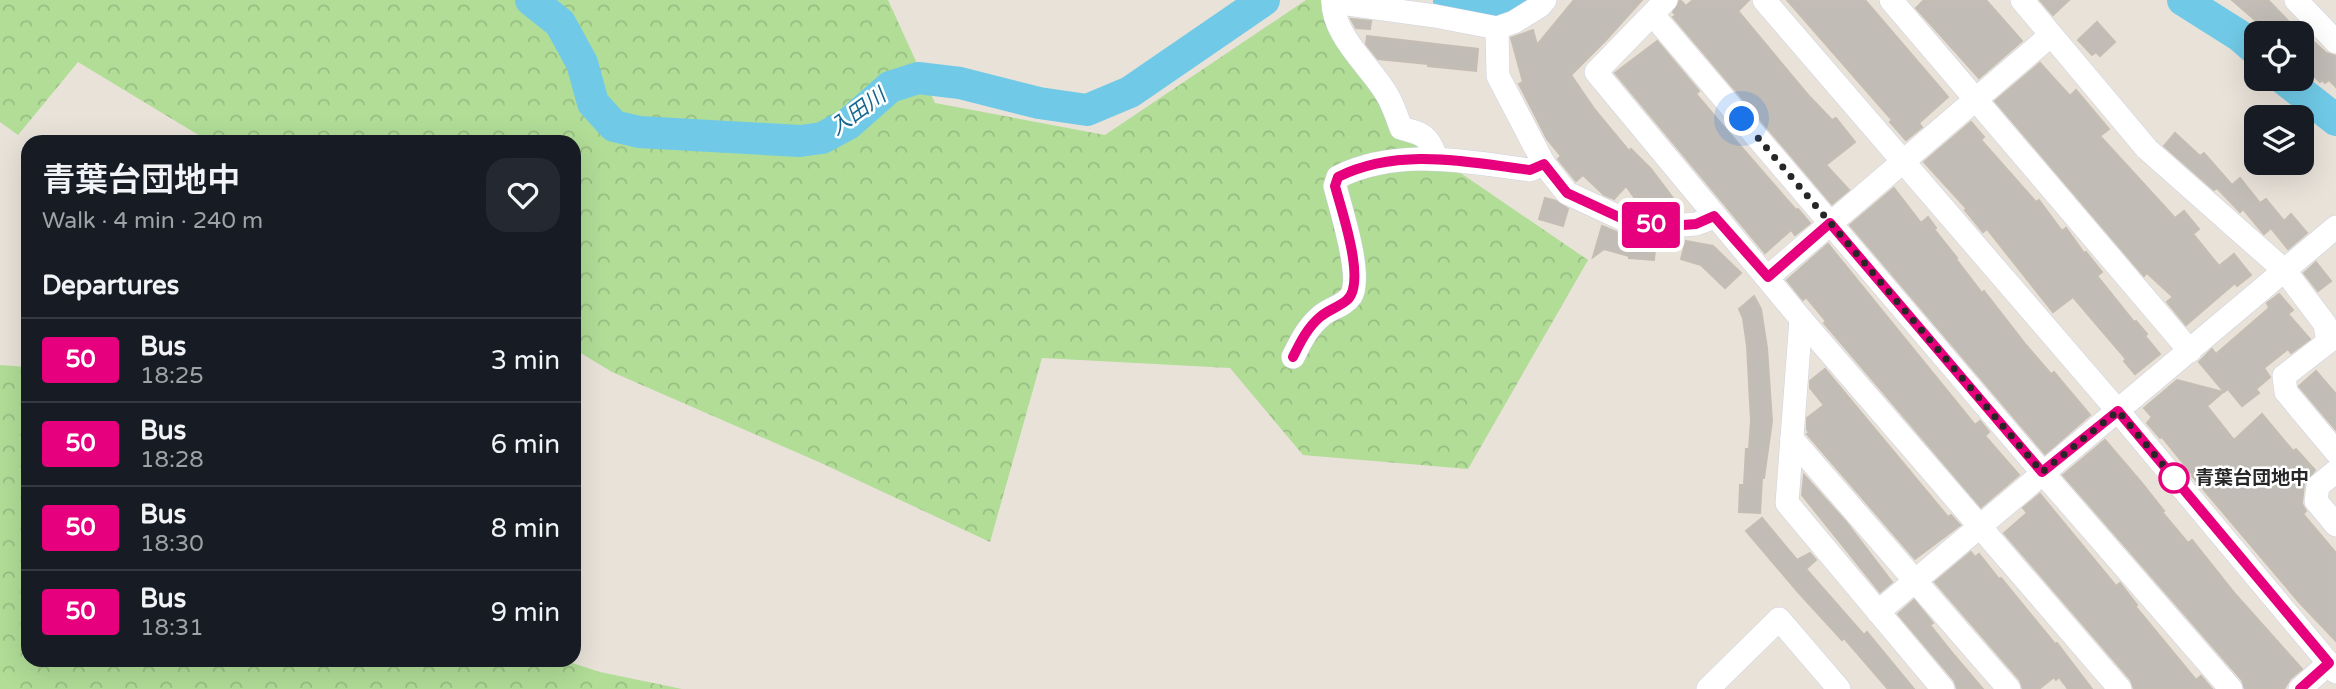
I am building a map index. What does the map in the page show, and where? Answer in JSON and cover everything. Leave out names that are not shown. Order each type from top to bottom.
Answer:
[{"type":"street","points":[[1436,158],[1430,142],[1422,134],[1401,128],[1388,95],[1344,34],[1333,11],[1334,1],[1497,28],[1514,22],[1545,0]]},
{"type":"street","points":[[1763,0],[2118,411],[2332,668],[2300,689]]},
{"type":"street","points":[[1891,0],[2190,351]]},
{"type":"street","points":[[2022,0],[2147,149],[2285,271],[2325,324],[2328,342],[2284,376],[2286,392],[2336,452]]},
{"type":"street","points":[[2295,0],[2336,42]]},
{"type":"street","points":[[2120,689],[1801,319],[1596,72],[1660,8],[1830,223],[2231,689]]},
{"type":"street","points":[[1497,28],[1498,76],[1544,164],[1567,193],[1636,225],[1696,224],[1714,216]]},
{"type":"street","points":[[1768,277],[2051,34]]},
{"type":"street","points":[[1293,357],[1306,332],[1320,316],[1350,298],[1355,285],[1355,270],[1335,186],[1338,177],[1353,169],[1406,159],[1436,158],[1530,170],[1544,164]]},
{"type":"street","points":[[1878,612],[2336,227]]},
{"type":"street","points":[[1801,319],[1787,503],[1943,689]]},
{"type":"street","points":[[1792,439],[2009,689]]},
{"type":"street","points":[[2336,471],[2318,486],[2316,501],[2336,524]]},
{"type":"street","points":[[1708,689],[1779,619],[1839,689]]},
{"type":"green space","points":[[0,0],[888,0],[935,103],[1105,135],[1306,0],[1321,0],[1325,17],[1399,131],[1588,260],[1468,469],[1303,455],[1230,368],[1042,358],[990,542],[821,463],[612,372],[581,353],[581,135],[198,135],[78,62],[18,135],[0,122]]},
{"type":"green space","points":[[0,365],[21,366],[21,667],[581,666],[682,689],[0,689]]},
{"type":"building","points":[[1574,0],[1642,0],[1571,75],[1595,110],[1629,151],[1631,149],[1651,169],[1673,198],[1655,212],[1644,211],[1626,186],[1614,199],[1604,195],[1583,175],[1576,181],[1558,159],[1561,156],[1547,139],[1519,84],[1523,82],[1511,38],[1533,30],[1537,45]]},
{"type":"building","points":[[1680,0],[1686,6],[1693,0],[1749,0],[1738,11],[1808,95],[1832,120],[1836,118],[1855,142],[1826,165],[1849,190],[1832,204],[1673,17]]},
{"type":"building","points":[[1787,0],[1865,0],[1948,97],[1919,123],[1922,127],[1906,140],[1890,122],[1892,120]]},
{"type":"building","points":[[1924,0],[1986,0],[2022,41],[1979,78],[1916,8]]},
{"type":"building","points":[[2040,0],[2069,0],[2053,15]]},
{"type":"building","points":[[2232,0],[2268,0],[2288,21],[2256,21]]},
{"type":"building","points":[[1351,19],[1371,21],[1370,29],[1356,28]]},
{"type":"building","points":[[2097,22],[2115,42],[2100,56],[2096,52],[2092,55],[2078,40]]},
{"type":"building","points":[[1367,36],[1478,49],[1476,71],[1378,59],[1366,44]]},
{"type":"building","points":[[1657,41],[1699,91],[1696,94],[1810,223],[1795,235],[1791,230],[1765,253],[1615,73]]},
{"type":"building","points":[[2314,42],[2326,53],[2336,56],[2336,87],[2329,80],[2320,82],[2314,76]]},
{"type":"building","points":[[2040,63],[2070,96],[2076,90],[2109,129],[2100,136],[2175,218],[2184,211],[2199,229],[2193,234],[2219,266],[2234,254],[2251,275],[2237,286],[2235,283],[2186,325],[2167,302],[2173,297],[2147,273],[2144,276],[1995,101]]},
{"type":"building","points":[[1971,122],[1984,137],[1981,140],[2036,202],[2039,200],[2062,231],[2066,228],[2084,253],[2086,252],[2102,272],[2097,276],[2147,334],[2145,336],[2160,354],[2135,374],[2124,361],[2126,359],[2073,297],[2053,312],[1987,229],[1983,232],[1965,210],[1967,209],[1924,162]]},
{"type":"building","points":[[2175,133],[2200,156],[2204,153],[2232,185],[2240,178],[2260,203],[2266,199],[2284,221],[2291,214],[2307,233],[2288,249],[2271,228],[2264,234],[2243,209],[2240,212],[2217,188],[2214,190],[2164,146]]},
{"type":"building","points":[[1894,188],[1921,223],[1928,217],[1982,293],[1984,291],[2026,345],[2051,374],[2054,372],[2090,415],[2045,454],[1850,225]]},
{"type":"building","points":[[1545,198],[1568,209],[1563,226],[1539,219]]},
{"type":"building","points":[[1602,226],[1631,238],[1656,240],[1654,260],[1629,258],[1604,249],[1593,257]]},
{"type":"building","points":[[1686,241],[1713,246],[1741,273],[1725,288],[1701,265],[1681,259]]},
{"type":"building","points":[[1828,244],[1975,425],[1980,421],[1989,432],[1985,436],[2019,475],[1981,507],[1824,323],[1826,321],[1806,297],[1803,300],[1787,280]]},
{"type":"building","points":[[2316,262],[2331,281],[2318,291],[2304,273]]},
{"type":"building","points":[[2279,294],[2293,310],[2288,314],[2310,339],[2291,353],[2288,349],[2264,368],[2270,377],[2256,389],[2259,393],[2242,406],[2228,389],[2224,392],[2199,362],[2212,349],[2216,354],[2269,308],[2267,303]]},
{"type":"building","points":[[1754,296],[1761,309],[1767,348],[1772,421],[1762,478],[1760,513],[1739,512],[1740,485],[1744,485],[1751,421],[1747,346],[1739,309]]},
{"type":"building","points":[[1825,369],[1948,517],[1951,515],[1960,525],[1915,559],[1807,434],[1807,418],[1824,405],[1810,388],[1810,381]]},
{"type":"building","points":[[2316,371],[2336,394],[2336,430],[2299,386]]},
{"type":"building","points":[[2177,380],[2223,392],[2207,406],[2234,440],[2262,414],[2293,451],[2296,449],[2315,470],[2304,484],[2302,504],[2306,511],[2303,514],[2336,553],[2336,641],[2299,602],[2162,437],[2147,423],[2152,417],[2144,408]]},
{"type":"building","points":[[2105,440],[2188,543],[2192,540],[2236,595],[2302,669],[2290,679],[2284,689],[2245,689],[2242,680],[2063,475]]},
{"type":"building","points":[[1804,475],[1846,522],[1892,582],[1880,592],[1802,495]]},
{"type":"building","points":[[2040,494],[2116,586],[2120,583],[2137,605],[2135,606],[2196,680],[2201,676],[2212,689],[2134,689],[2131,680],[2004,533],[2027,513],[2023,508]]},
{"type":"building","points":[[1762,518],[1797,560],[1810,553],[1816,560],[1806,569],[1864,635],[1867,632],[1914,689],[1888,689],[1844,638],[1842,640],[1798,592],[1746,531]]},
{"type":"building","points":[[1971,552],[1975,557],[1979,554],[1999,579],[2001,578],[2092,689],[2068,689],[2059,677],[2056,680],[2054,677],[2039,689],[2023,689],[2020,680],[1935,582]]},
{"type":"building","points":[[1914,600],[1933,623],[1930,625],[1983,689],[1957,688],[1954,680],[1898,614]]},
{"type":"waterway","name":"入田川","points":[[531,0],[560,23],[582,63],[593,103],[614,126],[639,132],[800,141],[822,138],[848,124],[890,87],[918,78],[960,83],[1039,103],[1087,110],[1130,92],[1264,0]]},
{"type":"waterway","name":"入田川","points":[[1449,0],[1489,5],[1515,0]]},
{"type":"waterway","name":"入田川","points":[[2183,0],[2244,40]]},
{"type":"waterway","name":"入田川","points":[[2299,91],[2336,120]]},
{"type":"bus line","name":"50","points":[[1293,357],[1306,332],[1320,316],[1350,298],[1355,285],[1355,270],[1335,186],[1338,177],[1353,169],[1406,159],[1436,158],[1530,170],[1544,164],[1567,193],[1636,225],[1696,224],[1714,216],[1768,277],[1830,223],[2042,472],[2118,411],[2329,663],[2300,689]]},
{"type":"place","name":"青葉台団地中","points":[[2174,478]]},
{"type":"route","points":[[1742,119],[2042,472],[2118,411],[2174,478]]}]
